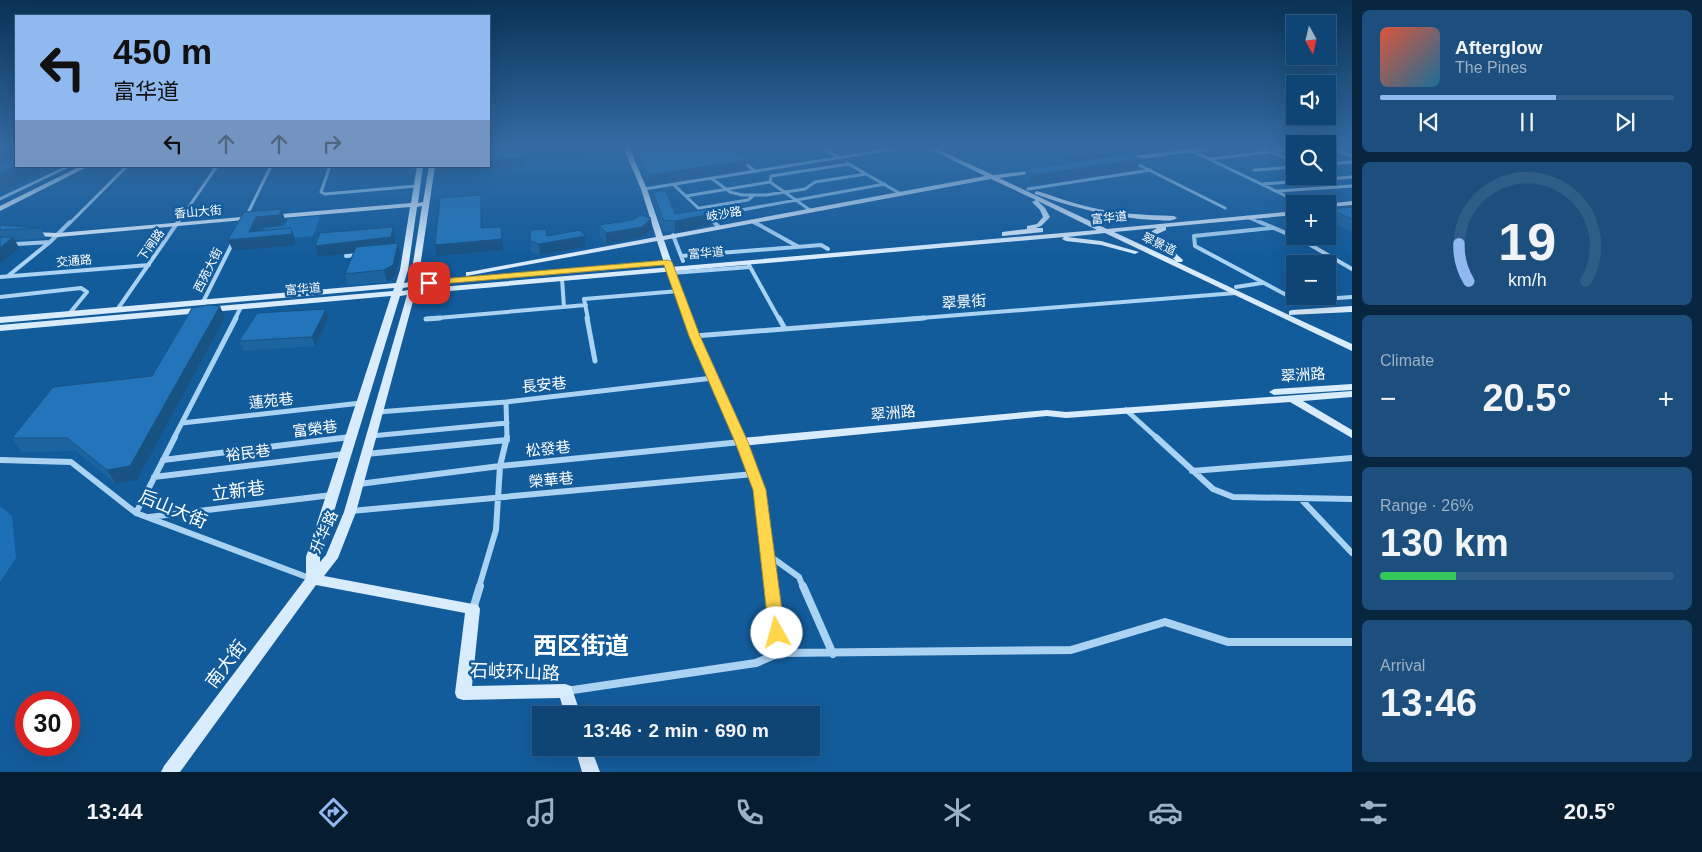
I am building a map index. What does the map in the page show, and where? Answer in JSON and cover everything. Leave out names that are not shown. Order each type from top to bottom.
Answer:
[{"type":"main road","points":[[0,204],[42,183]]},
{"type":"main road","points":[[0,209],[52,183]]},
{"type":"main road","name":"升华路","points":[[313,579],[313,557],[398,289],[407,250],[417,183]]},
{"type":"main road","points":[[641,183],[670,268]]},
{"type":"main road","name":"岐沙路","points":[[413,288],[490,270],[672,235],[959,183]]},
{"type":"main road","name":"翠景道","points":[[1005,183],[1027,192],[1037,193],[1169,262],[1292,313],[1352,342]]},
{"type":"main road","name":"翠景道","points":[[1013,183],[1091,226],[1103,228]]},
{"type":"main road","points":[[417,186],[429,185]]},
{"type":"main road","name":"升华路","points":[[313,579],[332,558],[350,512],[413,288],[429,185]]},
{"type":"main road","points":[[1012,233],[1039,225],[1047,217],[1043,209],[1027,192]]},
{"type":"main road","points":[[1037,193],[1081,209],[1105,214],[1135,218],[1174,218]]},
{"type":"main road","points":[[1336,204],[1352,203]]},
{"type":"main road","name":"香山大街","points":[[20,233],[58,235],[427,204]]},
{"type":"main road","points":[[1336,209],[1352,208]]},
{"type":"main road","name":"富华道","points":[[0,320],[203,302],[413,288],[563,275],[749,264],[1023,239],[1174,218],[1286,209]]},
{"type":"main road","name":"富华道","points":[[1103,228],[1115,230],[1286,214]]},
{"type":"main road","points":[[1180,260],[1150,235],[1155,230],[1183,223]]},
{"type":"main road","name":"富华道","points":[[670,268],[682,259],[828,249],[1091,226]]},
{"type":"main road","name":"翠景道","points":[[1115,230],[1180,260],[1352,348]]},
{"type":"main road","points":[[1023,239],[1101,243],[1169,262]]},
{"type":"main road","points":[[490,270],[563,275]]},
{"type":"main road","name":"富华道","points":[[0,328],[241,307],[398,289]]},
{"type":"main road","points":[[1292,313],[1352,309]]},
{"type":"main road","name":"翠洲路","points":[[741,442],[1047,413],[1061,409],[1287,395],[1352,387]]},
{"type":"main road","name":"翠洲路","points":[[1047,413],[1066,415],[1263,400],[1287,395],[1352,394]]},
{"type":"main road","points":[[1287,395],[1352,435]]},
{"type":"main road","points":[[1318,396],[1310,400],[1312,407],[1322,418]]},
{"type":"main road","points":[[1263,400],[1296,407],[1322,418]]},
{"type":"main road","points":[[313,579],[473,609]]},
{"type":"main road","name":"南大街","points":[[170,772],[313,579]]},
{"type":"main road","name":"石岐环山路","points":[[473,609],[463,693],[565,691],[570,706]]},
{"type":"main road","points":[[586,756],[591,772]]},
{"type":"street","points":[[0,199],[33,183]]},
{"type":"street","points":[[7,277],[58,235],[110,183]]},
{"type":"street","name":"下闸路","points":[[117,310],[205,183]]},
{"type":"street","points":[[240,227],[263,183]]},
{"type":"street","points":[[324,183],[321,192],[325,194],[417,186]]},
{"type":"street","points":[[644,189],[679,183]]},
{"type":"street","points":[[718,183],[742,195],[754,196],[805,189],[814,183]]},
{"type":"street","points":[[686,196],[764,183]]},
{"type":"street","points":[[771,183],[810,210]]},
{"type":"street","points":[[1027,192],[1078,183]]},
{"type":"street","points":[[1176,183],[1225,208]]},
{"type":"street","points":[[1261,184],[1273,183]]},
{"type":"street","points":[[673,184],[719,227]]},
{"type":"street","points":[[708,216],[885,184],[901,194]]},
{"type":"street","points":[[1261,184],[1286,196]]},
{"type":"street","points":[[1277,191],[1352,186]]},
{"type":"street","points":[[700,208],[748,200],[754,196]]},
{"type":"street","points":[[1247,217],[1302,240],[1352,269]]},
{"type":"street","points":[[751,221],[798,246]]},
{"type":"street","points":[[1271,228],[1194,236],[1196,246],[1292,298],[1308,300],[1352,297]]},
{"type":"street","points":[[672,235],[682,259],[821,244],[828,249]]},
{"type":"street","name":"西苑大街","points":[[203,302],[236,236]]},
{"type":"street","points":[[0,245],[50,242]]},
{"type":"street","points":[[398,251],[407,250]]},
{"type":"street","points":[[346,256],[363,254]]},
{"type":"street","points":[[749,264],[785,329]]},
{"type":"street","name":"交通路","points":[[0,277],[150,265]]},
{"type":"street","points":[[670,268],[694,336],[760,490],[780,653]]},
{"type":"street","points":[[563,275],[564,307]]},
{"type":"street","name":"翠景街","points":[[694,336],[1236,290],[1263,282]]},
{"type":"street","points":[[0,297],[81,288],[87,292],[69,314]]},
{"type":"street","points":[[595,361],[584,299],[678,291]]},
{"type":"street","points":[[426,319],[586,305]]},
{"type":"street","points":[[136,513],[241,307]]},
{"type":"street","name":"長安巷","points":[[378,412],[506,402],[713,378]]},
{"type":"street","points":[[473,609],[496,530],[500,466],[506,440],[506,402]]},
{"type":"street","name":"蓮苑巷","points":[[182,423],[362,404]]},
{"type":"street","points":[[1126,410],[1213,489],[1233,497],[1352,499]]},
{"type":"street","points":[[370,436],[507,423]]},
{"type":"street","name":"富榮巷","points":[[163,460],[351,437]]},
{"type":"street","points":[[366,454],[506,440]]},
{"type":"street","name":"松發巷","points":[[357,484],[500,466],[741,442]]},
{"type":"street","name":"裕民巷","points":[[154,477],[346,454]]},
{"type":"street","points":[[1192,471],[1352,458]]},
{"type":"street","name":"后山大街","points":[[0,460],[71,462],[136,513],[313,579]]},
{"type":"street","name":"榮華巷","points":[[350,512],[754,474]]},
{"type":"street","name":"立新巷","points":[[147,518],[332,495]]},
{"type":"street","points":[[1300,498],[1352,553]]},
{"type":"street","points":[[767,554],[799,577],[833,654]]},
{"type":"street","points":[[565,691],[756,663],[780,653],[833,654],[1071,650],[1165,622],[1228,642],[1352,642]]},
{"type":"shaded area","points":[[320,216],[313,236],[259,241],[265,228],[284,226],[288,219]]},
{"type":"shaded area","points":[[0,506],[12,516],[16,558],[0,582]]},
{"type":"building","points":[[666,191],[675,214],[705,209],[711,214],[675,221],[663,220],[653,192]]},
{"type":"building","points":[[481,195],[481,228],[501,227],[502,239],[435,245],[440,198]]},
{"type":"building","points":[[1352,207],[1352,219],[1336,212],[1336,208]]},
{"type":"building","points":[[282,209],[279,215],[256,217],[249,232],[291,228],[292,234],[228,240],[244,212]]},
{"type":"building","points":[[641,215],[651,218],[642,227],[606,233],[599,225],[632,220]]},
{"type":"building","points":[[0,225],[40,228],[0,230]]},
{"type":"building","points":[[393,227],[391,237],[315,246],[320,233]]},
{"type":"building","points":[[546,229],[547,236],[580,230],[585,236],[539,244],[530,241],[531,230]]},
{"type":"building","points":[[0,237],[13,237],[0,248]]},
{"type":"building","points":[[398,243],[393,265],[384,270],[345,274],[356,247]]},
{"type":"building","points":[[208,305],[220,306],[130,466],[107,470],[67,438],[12,438],[53,387],[152,376],[192,308]]},
{"type":"building","points":[[326,309],[312,337],[239,341],[257,313]]},
{"type":"district","name":"西区街道","points":[[581,646]]},
{"type":"route","points":[[429,283],[668,262],[694,336],[760,490],[777,633]]}]
